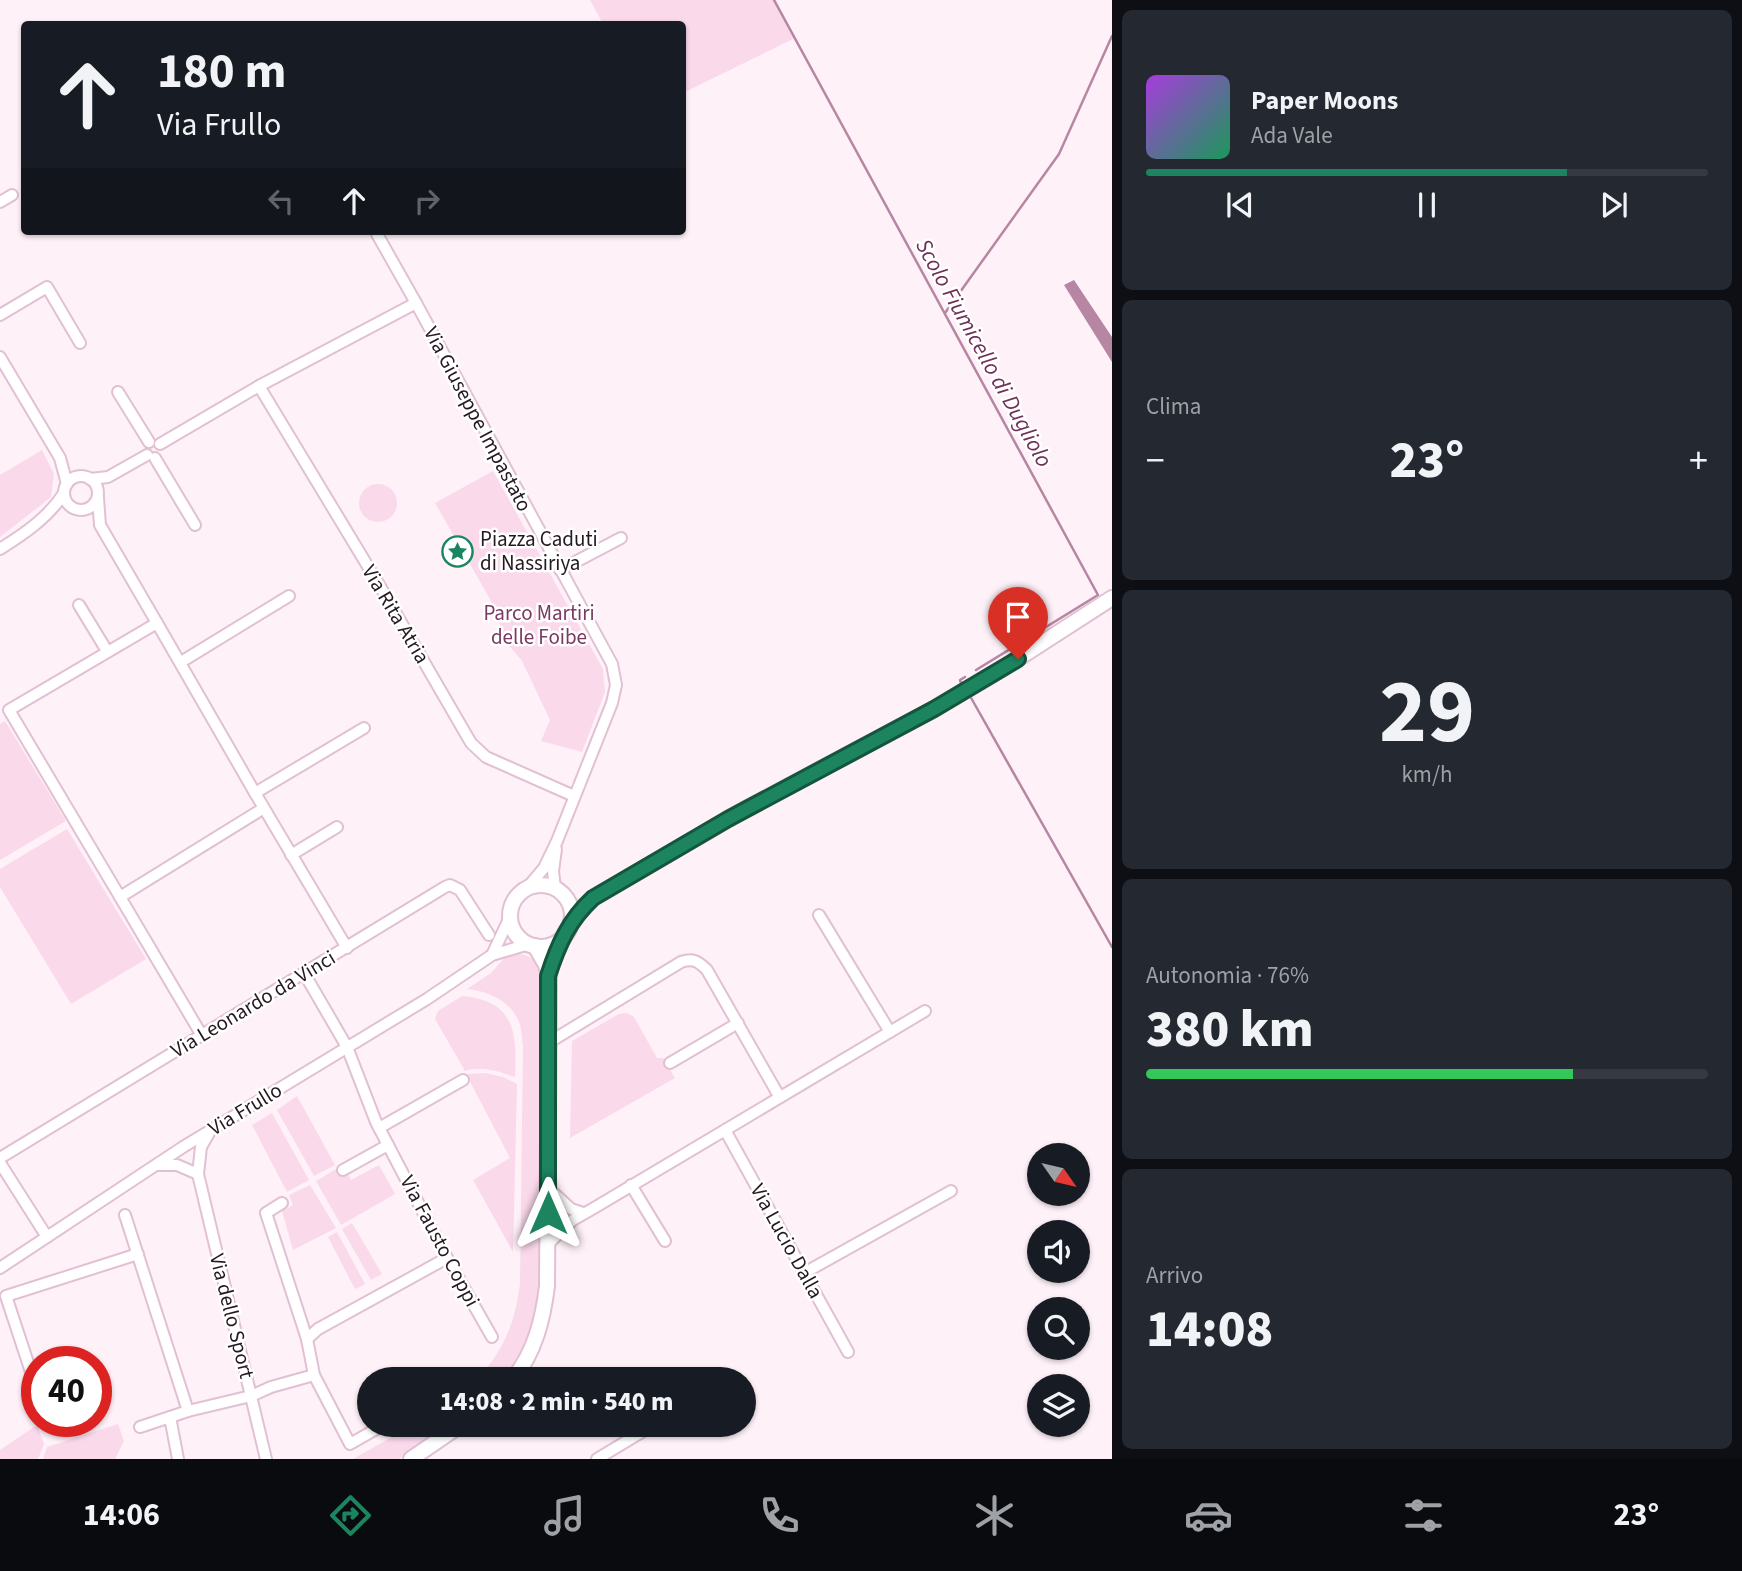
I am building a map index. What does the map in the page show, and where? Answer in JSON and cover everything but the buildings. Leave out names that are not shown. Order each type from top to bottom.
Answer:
[{"type":"street","points":[[0,202],[12,195]]},
{"type":"street","name":"Via Giuseppe Impastato","points":[[378,235],[612,664],[615,685],[612,703],[557,841],[544,867],[527,888]]},
{"type":"street","points":[[0,315],[47,287],[80,343]]},
{"type":"street","name":"Via Giuseppe Impastato","points":[[155,443],[416,303]]},
{"type":"street","points":[[0,357],[60,458],[92,485],[100,525],[254,793],[347,948]]},
{"type":"street","name":"Via Rita Atria","points":[[259,386],[471,743],[479,752],[494,761],[573,796]]},
{"type":"street","points":[[118,392],[155,443],[145,448],[195,525]]},
{"type":"street","points":[[0,549],[25,533],[45,515],[71,480],[92,485],[151,456]]},
{"type":"street","points":[[60,458],[67,503],[100,525]]},
{"type":"street","points":[[45,515],[91,508],[92,485]]},
{"type":"street","points":[[560,570],[621,538]]},
{"type":"street","points":[[181,662],[289,596]]},
{"type":"street","points":[[548,976],[561,939],[571,922],[593,898],[733,816],[977,684],[1112,598]]},
{"type":"street","points":[[79,605],[107,651]]},
{"type":"street","points":[[157,623],[9,710],[201,1034]]},
{"type":"street","points":[[254,793],[364,728]]},
{"type":"street","points":[[120,897],[264,808]]},
{"type":"street","points":[[291,855],[337,827]]},
{"type":"street","name":"Via Giuseppe Impastato","points":[[557,841],[553,871],[559,891]]},
{"type":"street","name":"Via Leonardo da Vinci","points":[[47,1237],[0,1161],[201,1034],[450,885],[460,890],[489,935]]},
{"type":"street","points":[[492,955],[510,917],[513,902],[527,888],[540,885],[593,898]]},
{"type":"street","points":[[559,891],[569,904],[571,922]]},
{"type":"street","points":[[819,915],[890,1032]]},
{"type":"street","points":[[510,917],[514,931],[532,945],[546,965],[548,976],[547,1286],[544,1311],[531,1350],[520,1367]]},
{"type":"street","points":[[492,955],[503,949],[550,945],[561,939]]},
{"type":"street","name":"Via Frullo","points":[[0,1268],[183,1147],[450,984],[492,955]]},
{"type":"street","points":[[548,1043],[681,962],[692,959],[707,970],[779,1096]]},
{"type":"street","name":"Via Fausto Coppi","points":[[304,973],[347,1047],[379,1128],[492,1337]]},
{"type":"street","points":[[548,1244],[576,1214],[631,1185],[925,1011]]},
{"type":"street","points":[[670,1063],[738,1023]]},
{"type":"street","points":[[379,1128],[463,1080]]},
{"type":"street","points":[[155,1166],[177,1165],[195,1170],[201,1147],[212,1129]]},
{"type":"street","name":"Via Lucio Dalla","points":[[725,1130],[848,1352]]},
{"type":"street","points":[[343,1170],[388,1145]]},
{"type":"street","name":"Via dello Sport","points":[[183,1147],[194,1157],[266,1459]]},
{"type":"street","points":[[631,1185],[665,1241]]},
{"type":"street","points":[[548,1188],[576,1214]]},
{"type":"street","points":[[804,1273],[951,1191]]},
{"type":"street","points":[[282,1203],[266,1213],[307,1339],[314,1375],[350,1444],[363,1437]]},
{"type":"street","points":[[548,1215],[560,1208],[576,1214]]},
{"type":"street","points":[[125,1215],[188,1411]]},
{"type":"street","points":[[22,1346],[6,1296],[138,1254]]},
{"type":"street","points":[[307,1339],[318,1328],[447,1258]]},
{"type":"street","points":[[140,1427],[314,1375]]},
{"type":"street","points":[[170,1417],[178,1459]]},
{"type":"street","points":[[411,1459],[443,1437]]},
{"type":"street","points":[[597,1459],[633,1437]]},
{"type":"green space","points":[[590,0],[773,0],[795,38],[686,92],[686,21],[601,21]]},
{"type":"green space","points":[[42,450],[54,474],[51,497],[0,537],[0,475]]},
{"type":"green space","name":"Parco Martiri delle Foibe","points":[[493,471],[603,669],[605,692],[582,752],[541,741],[550,720],[522,661],[507,643],[490,599],[435,503]]},
{"type":"green space","points":[[378,484],[391,490],[397,503],[391,516],[378,522],[365,516],[359,503],[365,490]]},
{"type":"green space","points":[[5,721],[66,821],[0,860],[0,724]]},
{"type":"green space","points":[[67,829],[146,959],[71,1004],[0,887],[0,869]]},
{"type":"green space","points":[[521,954],[533,960],[538,970],[539,991],[542,991],[540,1281],[530,1333],[514,1367],[487,1367],[507,1335],[520,1284],[523,1047],[519,1023],[509,1007],[490,994],[467,989],[491,973],[507,955]]},
{"type":"green space","points":[[462,996],[493,1004],[509,1021],[515,1046],[515,1077],[484,1069],[465,1071],[435,1019],[438,1011]]},
{"type":"green space","points":[[627,1013],[634,1017],[657,1058],[663,1058],[675,1078],[570,1138],[572,1041],[619,1014]]},
{"type":"green space","points":[[485,1073],[517,1084],[513,1252],[473,1180],[510,1158],[466,1074]]},
{"type":"green space","points":[[297,1096],[335,1165],[314,1176],[277,1110]]},
{"type":"green space","points":[[272,1113],[309,1180],[287,1192],[252,1125]]},
{"type":"green space","points":[[379,1165],[395,1194],[341,1225],[316,1181],[336,1169],[342,1177],[347,1173],[351,1180]]},
{"type":"green space","points":[[310,1185],[336,1228],[293,1250],[282,1211],[293,1205],[289,1195]]},
{"type":"green space","points":[[352,1223],[382,1274],[371,1280],[342,1229]]},
{"type":"green space","points":[[337,1232],[365,1284],[355,1289],[328,1237]]},
{"type":"green space","points":[[118,1424],[124,1441],[115,1459],[43,1459],[47,1447],[78,1437],[112,1437],[112,1426]]},
{"type":"green space","points":[[21,1436],[41,1437],[44,1444],[38,1459],[0,1459],[0,1450]]},
{"type":"green space","points":[[392,1437],[434,1437],[399,1459],[353,1459]]},
{"type":"shaded area","points":[[1074,280],[1112,337],[1112,362],[1064,285]]},
{"type":"waterway","name":"Scolo Fiumicello di Dugliolo","points":[[774,0],[1098,595],[976,670]]},
{"type":"waterway","points":[[945,313],[1059,154],[1112,36]]},
{"type":"waterway","name":"Scolo Fiumicello di Dugliolo","points":[[961,683],[960,680],[965,677]]},
{"type":"waterway","name":"Scolo Fiumicello di Dugliolo","points":[[970,696],[1112,947]]},
{"type":"place","name":"Piazza Caduti di Nassiriya","points":[[457,551]]},
{"type":"route","points":[[548,1213],[548,976],[561,939],[581,909],[593,898],[712,828],[934,709],[1018,659]]}]
